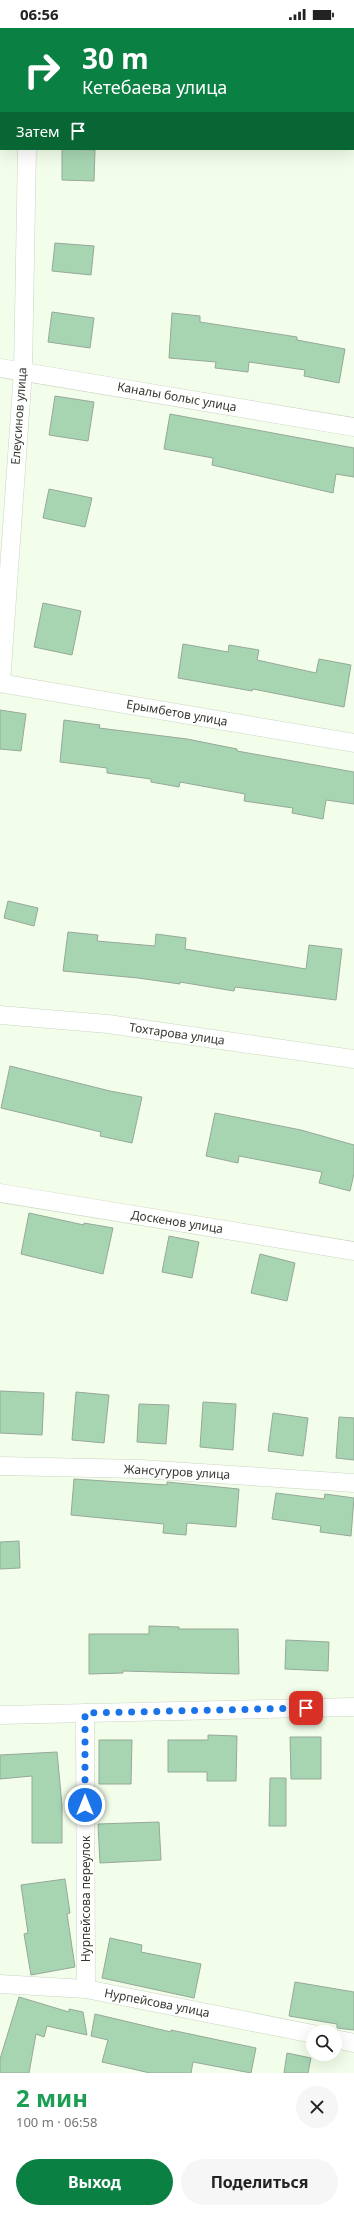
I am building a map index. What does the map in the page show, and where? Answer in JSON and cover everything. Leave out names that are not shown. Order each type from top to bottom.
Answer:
[{"type":"street","name":"Елеусинов улица","points":[[0,683],[23,371],[27,150]]},
{"type":"street","name":"Каналы болыс улица","points":[[0,368],[354,427]]},
{"type":"street","name":"Ерымбетов улица","points":[[0,683],[354,744]]},
{"type":"street","name":"Тохтарова улица","points":[[0,1015],[108,1024],[354,1059]]},
{"type":"street","name":"Доскенов улица","points":[[0,1193],[354,1251]]},
{"type":"street","name":"Жансугуров улица","points":[[0,1466],[140,1469],[354,1483]]},
{"type":"street","points":[[0,1715],[354,1706]]},
{"type":"street","name":"Нурпейсова переулок","points":[[85,1713],[86,1989]]},
{"type":"street","name":"Нурпейсова улица","points":[[0,1984],[86,1989],[306,2033]]},
{"type":"street","points":[[342,2040],[354,2043]]},
{"type":"building","points":[[62,150],[95,150],[94,181],[62,180]]},
{"type":"building","points":[[55,243],[94,246],[91,275],[52,271]]},
{"type":"building","points":[[52,312],[94,318],[90,348],[48,342]]},
{"type":"building","points":[[172,313],[200,316],[200,322],[297,337],[297,340],[345,349],[339,383],[304,376],[305,370],[249,362],[248,372],[215,368],[216,362],[169,358]]},
{"type":"building","points":[[55,396],[94,402],[88,441],[49,435]]},
{"type":"building","points":[[170,414],[354,448],[354,477],[336,474],[333,493],[212,465],[213,458],[164,449]]},
{"type":"building","points":[[49,489],[92,498],[85,527],[43,518]]},
{"type":"building","points":[[43,603],[81,611],[72,655],[34,647]]},
{"type":"building","points":[[183,644],[228,652],[229,645],[259,650],[257,660],[316,673],[319,659],[351,665],[344,707],[253,689],[252,691],[178,678]]},
{"type":"building","points":[[0,710],[26,714],[21,751],[0,749]]},
{"type":"building","points":[[64,720],[100,725],[99,728],[187,739],[237,749],[237,751],[354,772],[354,804],[326,800],[323,819],[292,813],[293,808],[244,801],[245,794],[180,782],[179,787],[151,782],[151,779],[107,773],[107,768],[60,762]]},
{"type":"building","points":[[8,901],[38,908],[34,926],[4,918]]},
{"type":"building","points":[[68,932],[98,935],[97,941],[155,946],[156,934],[186,938],[185,949],[306,969],[309,945],[342,949],[336,1000],[235,987],[234,991],[180,982],[180,984],[138,978],[63,971]]},
{"type":"building","points":[[10,1066],[110,1091],[142,1097],[132,1143],[100,1136],[101,1132],[1,1108]]},
{"type":"building","points":[[215,1113],[301,1130],[354,1145],[354,1174],[350,1191],[319,1183],[322,1172],[239,1156],[238,1163],[206,1156]]},
{"type":"building","points":[[29,1213],[84,1225],[84,1223],[113,1228],[103,1274],[21,1254]]},
{"type":"building","points":[[169,1236],[199,1242],[192,1278],[162,1272]]},
{"type":"building","points":[[260,1254],[295,1263],[287,1301],[251,1293]]},
{"type":"building","points":[[0,1391],[44,1393],[42,1435],[0,1433]]},
{"type":"building","points":[[76,1392],[109,1395],[104,1443],[72,1440]]},
{"type":"building","points":[[203,1402],[236,1404],[233,1450],[200,1447]]},
{"type":"building","points":[[139,1404],[169,1405],[166,1444],[137,1442]]},
{"type":"building","points":[[273,1413],[308,1418],[303,1456],[268,1451]]},
{"type":"building","points":[[339,1417],[354,1418],[354,1460],[336,1458]]},
{"type":"building","points":[[74,1479],[167,1485],[167,1482],[239,1489],[236,1527],[187,1523],[186,1535],[163,1533],[164,1524],[71,1515]]},
{"type":"building","points":[[276,1493],[324,1499],[325,1494],[354,1498],[351,1536],[320,1532],[321,1526],[272,1519]]},
{"type":"building","points":[[19,1541],[20,1568],[0,1569],[0,1542]]},
{"type":"building","points":[[149,1626],[179,1627],[179,1629],[238,1629],[239,1674],[123,1671],[123,1673],[89,1674],[89,1634],[149,1634]]},
{"type":"building","points":[[286,1640],[329,1642],[328,1671],[285,1669]]},
{"type":"building","points":[[208,1735],[237,1736],[236,1781],[207,1781],[207,1772],[168,1772],[168,1740],[208,1740]]},
{"type":"building","points":[[290,1737],[321,1737],[321,1779],[291,1779]]},
{"type":"building","points":[[99,1740],[132,1740],[131,1784],[99,1784]]},
{"type":"building","points":[[57,1752],[62,1805],[62,1843],[32,1843],[32,1776],[0,1779],[0,1755]]},
{"type":"building","points":[[270,1778],[286,1778],[286,1826],[269,1826]]},
{"type":"building","points":[[159,1822],[161,1860],[100,1863],[98,1824]]},
{"type":"building","points":[[65,1879],[70,1913],[67,1914],[75,1967],[31,1975],[24,1934],[28,1933],[21,1885]]},
{"type":"building","points":[[110,1938],[142,1945],[141,1952],[201,1964],[194,1998],[102,1978]]},
{"type":"building","points":[[295,1982],[354,1992],[354,2030],[342,2029],[342,2025],[289,2016]]},
{"type":"building","points":[[19,1997],[69,2012],[69,2009],[83,2012],[87,2035],[47,2026],[44,2037],[36,2034],[29,2073],[0,2073],[0,2059]]},
{"type":"building","points":[[95,2014],[171,2032],[171,2030],[256,2048],[251,2073],[193,2062],[191,2073],[150,2073],[102,2062],[108,2040],[91,2036]]},
{"type":"building","points":[[287,2053],[306,2057],[306,2061],[310,2061],[308,2073],[284,2073]]},
{"type":"route","points":[[85,1805],[85,1713],[306,1708]]}]
